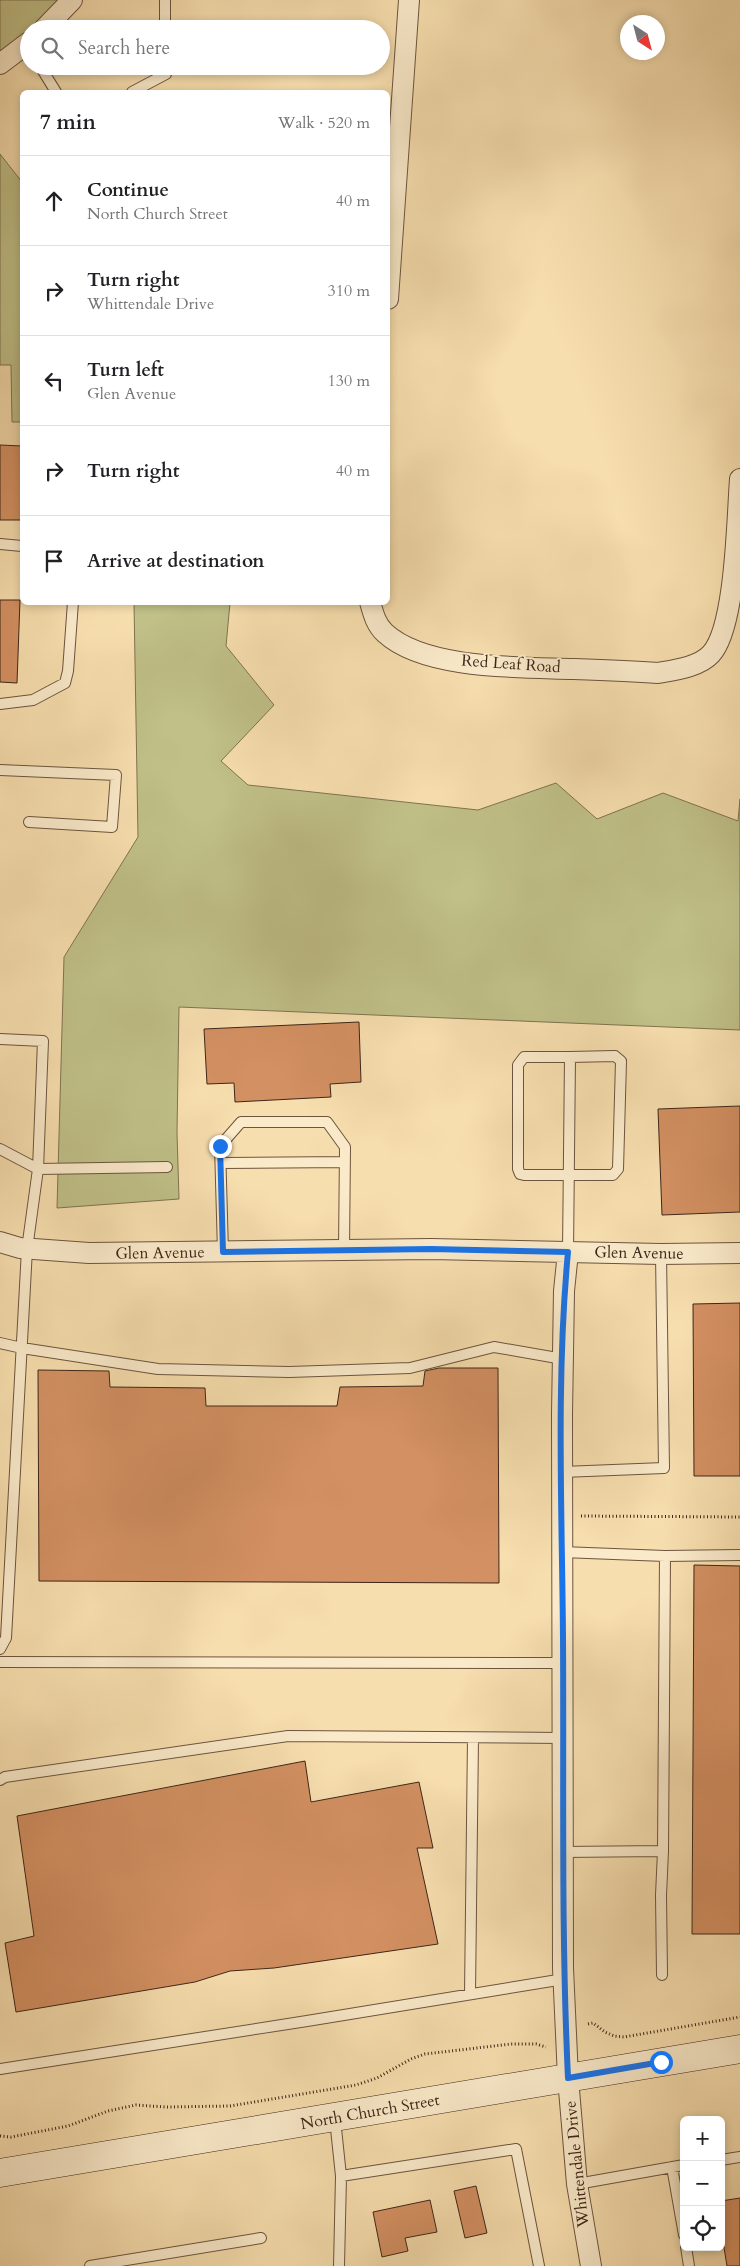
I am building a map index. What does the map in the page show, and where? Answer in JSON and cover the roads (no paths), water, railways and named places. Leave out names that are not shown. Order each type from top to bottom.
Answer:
[{"type":"main road","name":"North Church Street","points":[[0,2173],[335,2118],[740,2048]]},
{"type":"street","points":[[53,20],[72,0]]},
{"type":"street","points":[[390,271],[409,0]]},
{"type":"street","points":[[0,64],[20,50]]},
{"type":"street","name":"Red Leaf Road","points":[[371,605],[375,619],[384,632],[400,644],[421,653],[478,665],[658,672],[678,669],[696,663],[711,654],[720,637],[729,602],[740,479]]},
{"type":"street","name":"Glen Avenue","points":[[0,1242],[27,1249],[90,1253],[431,1249],[661,1254],[740,1253]]},
{"type":"street","name":"Whittendale Drive","points":[[568,1252],[564,1291],[562,1472],[564,1978],[568,2078],[577,2184],[591,2266]]},
{"type":"lane","points":[[165,0],[165,20]]},
{"type":"lane","points":[[46,75],[55,90]]},
{"type":"lane","points":[[136,90],[164,75]]},
{"type":"lane","points":[[0,544],[20,546]]},
{"type":"lane","points":[[0,704],[33,700],[65,683],[68,671],[73,605]]},
{"type":"lane","points":[[0,770],[116,775],[112,827],[29,822]]},
{"type":"lane","points":[[0,1039],[43,1041],[38,1169],[27,1249],[6,1638],[0,1649]]},
{"type":"lane","points":[[615,1056],[621,1061],[618,1169],[613,1175],[520,1174],[518,1169],[520,1061],[524,1058],[570,1057],[615,1056]]},
{"type":"lane","points":[[568,1252],[570,1057]]},
{"type":"lane","points":[[223,1252],[220,1146],[241,1122],[327,1122],[345,1147],[344,1250]]},
{"type":"lane","points":[[0,1149],[38,1169],[167,1167]]},
{"type":"lane","points":[[221,1163],[345,1162]]},
{"type":"lane","points":[[562,1472],[664,1468],[661,1254]]},
{"type":"lane","points":[[0,1343],[22,1348],[158,1368],[289,1372],[410,1368],[494,1347],[563,1359]]},
{"type":"lane","points":[[562,1552],[665,1556],[740,1554]]},
{"type":"lane","points":[[662,1975],[661,1895],[665,1556]]},
{"type":"lane","points":[[0,1662],[563,1663]]},
{"type":"lane","points":[[0,1780],[5,1777],[288,1736],[563,1738]]},
{"type":"lane","points":[[470,1994],[473,1738]]},
{"type":"lane","points":[[563,1852],[663,1851]]},
{"type":"lane","points":[[0,2069],[564,1978]]},
{"type":"lane","points":[[335,2118],[342,2176],[339,2266]]},
{"type":"lane","points":[[342,2176],[516,2149],[539,2266]]},
{"type":"lane","points":[[725,2159],[740,2157]]},
{"type":"lane","points":[[577,2184],[680,2166]]},
{"type":"lane","points":[[672,2167],[680,2212]]},
{"type":"lane","points":[[90,2266],[261,2238]]},
{"type":"lane","points":[[687,2251],[689,2266]]}]
